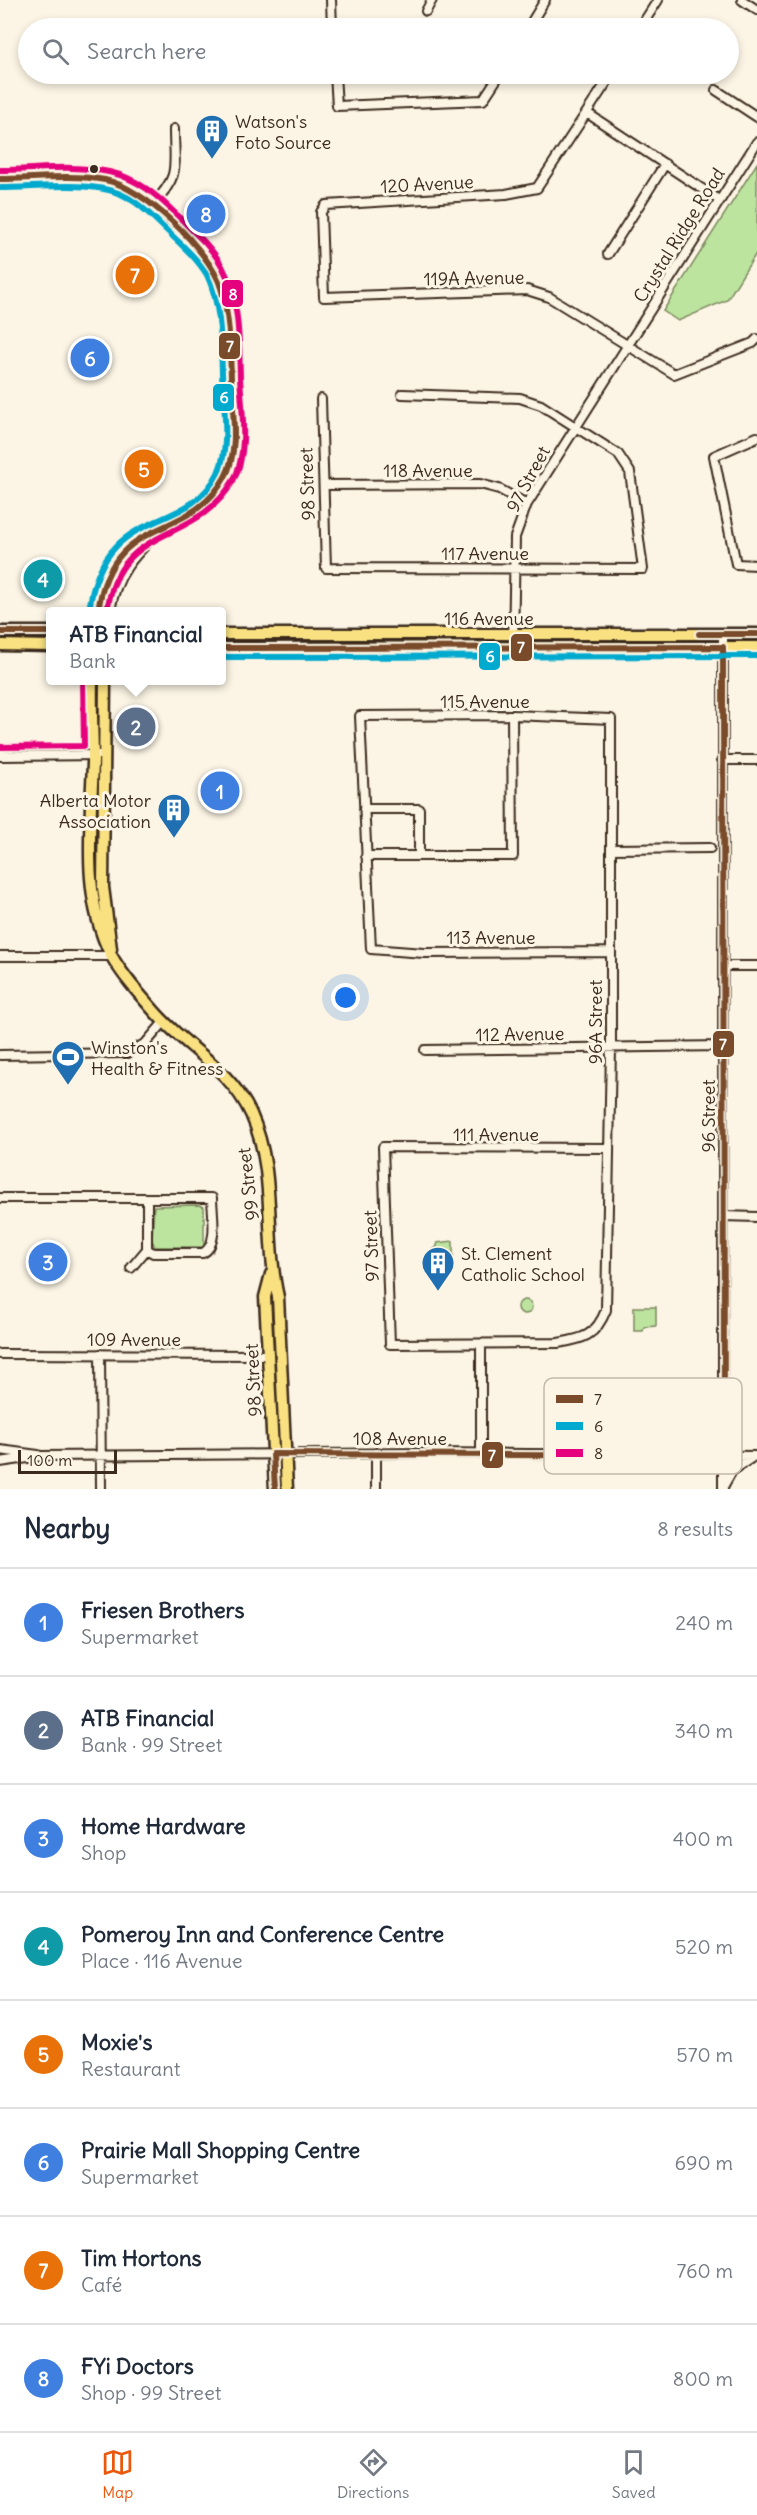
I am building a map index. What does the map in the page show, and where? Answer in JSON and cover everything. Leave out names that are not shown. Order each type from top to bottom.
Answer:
[{"type":"main road","points":[[0,632],[46,632]]},
{"type":"main road","name":"116 Avenue","points":[[226,634],[757,634]]},
{"type":"main road","points":[[243,634],[243,648]]},
{"type":"main road","points":[[0,645],[46,646]]},
{"type":"main road","name":"116 Avenue","points":[[226,648],[757,647]]},
{"type":"main road","name":"99 Street","points":[[93,685],[92,885],[99,924],[112,956],[164,1022],[215,1065],[238,1093],[252,1117],[259,1135],[266,1170],[272,1270],[278,1297],[280,1354]]},
{"type":"main road","points":[[105,685],[103,887],[111,929],[112,956]]},
{"type":"main road","name":"98 Street","points":[[272,1270],[265,1297],[275,1489]]},
{"type":"main road","name":"98 Street","points":[[280,1354],[287,1489]]},
{"type":"street","points":[[331,0],[332,18]]},
{"type":"street","points":[[426,11],[432,0]]},
{"type":"street","points":[[534,18],[545,0]]},
{"type":"street","points":[[646,18],[658,0]]},
{"type":"street","points":[[742,0],[757,10]]},
{"type":"street","points":[[336,84],[337,106],[483,100],[493,84]]},
{"type":"street","points":[[606,84],[587,113],[719,200]]},
{"type":"street","points":[[716,90],[757,117]]},
{"type":"street","name":"120 Avenue","points":[[324,297],[321,212],[326,205],[507,194],[537,188],[587,113]]},
{"type":"street","points":[[153,204],[169,188],[174,178],[174,129]]},
{"type":"street","name":"Crystal Ridge Road","points":[[628,344],[757,142]]},
{"type":"street","points":[[608,254],[665,164]]},
{"type":"street","points":[[0,179],[106,180],[132,188],[153,204],[202,253],[221,286],[226,308],[233,448],[228,472],[218,492],[201,506],[164,528],[141,547],[119,576],[111,607]]},
{"type":"street","name":"119A Avenue","points":[[324,297],[527,290],[549,297],[628,344],[674,375],[753,343],[757,339]]},
{"type":"street","name":"97 Street","points":[[513,646],[515,537],[527,504],[628,344]]},
{"type":"street","points":[[402,394],[520,398],[541,405],[574,427]]},
{"type":"street","name":"98 Street","points":[[321,399],[326,568]]},
{"type":"street","name":"117 Avenue","points":[[326,568],[643,569],[630,472],[618,454],[574,427]]},
{"type":"street","points":[[757,437],[714,456],[736,564],[757,565]]},
{"type":"street","name":"118 Avenue","points":[[324,485],[480,484],[499,489],[527,504]]},
{"type":"street","points":[[99,607],[106,575],[118,556],[142,536],[164,528]]},
{"type":"street","name":"96 Street","points":[[723,634],[724,1378]]},
{"type":"street","points":[[419,856],[419,809],[364,810],[366,856],[419,856],[513,856],[512,715]]},
{"type":"street","name":"115 Avenue","points":[[364,810],[360,716],[512,715],[611,718]]},
{"type":"street","name":"96A Street","points":[[481,1345],[558,1343],[582,1340],[600,1325],[606,1310],[611,718]]},
{"type":"street","points":[[0,756],[105,754]]},
{"type":"street","points":[[722,760],[757,760]]},
{"type":"street","points":[[611,849],[710,848]]},
{"type":"street","name":"113 Avenue","points":[[366,856],[372,949],[424,953],[610,952]]},
{"type":"street","points":[[0,957],[112,956]]},
{"type":"street","points":[[723,966],[757,966]]},
{"type":"street","points":[[0,1055],[128,1053],[146,1043],[164,1022]]},
{"type":"street","name":"112 Avenue","points":[[425,1050],[723,1046]]},
{"type":"street","name":"97 Street","points":[[383,1147],[390,1344],[481,1345]]},
{"type":"street","name":"111 Avenue","points":[[383,1147],[608,1148]]},
{"type":"street","points":[[0,1198],[212,1198],[212,1242],[208,1251],[203,1253],[153,1252],[147,1249]]},
{"type":"street","points":[[131,1268],[147,1249],[147,1198]]},
{"type":"street","points":[[723,1216],[757,1217]]},
{"type":"street","points":[[481,1345],[482,1453]]},
{"type":"street","name":"109 Avenue","points":[[0,1354],[269,1355]]},
{"type":"street","points":[[100,1354],[101,1489]]},
{"type":"street","name":"108 Avenue","points":[[0,1450],[42,1456],[544,1454]]},
{"type":"street","points":[[376,1453],[376,1489]]},
{"type":"street","name":"108 Avenue","points":[[0,1462],[42,1456]]},
{"type":"street","points":[[742,1465],[756,1456]]},
{"type":"street","points":[[723,1488],[730,1474]]},
{"type":"green space","points":[[757,163],[757,252],[727,300],[678,321],[663,311]]},
{"type":"green space","points":[[200,1205],[204,1207],[204,1247],[155,1247],[152,1240],[154,1206]]},
{"type":"green space","points":[[453,1241],[453,1261],[433,1261],[433,1249],[437,1247],[437,1243]]},
{"type":"green space","points":[[525,1300],[530,1302],[532,1307],[530,1312],[525,1314],[520,1312],[518,1307],[520,1302]]},
{"type":"green space","points":[[634,1307],[656,1307],[656,1326],[644,1327],[643,1331],[634,1331]]},
{"type":"transit line","name":"8","points":[[0,170],[82,168],[109,172],[138,183],[162,201],[207,245],[222,266],[232,292],[237,321],[243,417],[243,445],[238,470],[233,481],[217,502],[199,517],[142,548],[126,562],[114,583],[108,607]]},
{"type":"transit line","name":"7","points":[[0,179],[79,177],[105,180],[138,194],[173,222],[204,256],[221,288],[224,299],[229,333],[234,429],[230,466],[210,498],[192,512],[134,543],[118,558],[106,580],[99,607]]},
{"type":"transit line","name":"6","points":[[0,188],[91,187],[113,191],[136,202],[197,261],[212,286],[218,311],[225,424],[224,450],[218,473],[204,493],[186,507],[128,537],[111,553],[97,576],[90,607]]},
{"type":"transit line","name":"7","points":[[0,632],[46,632]]},
{"type":"transit line","name":"7","points":[[699,634],[757,634]]},
{"type":"transit line","name":"7","points":[[226,648],[723,647],[724,1378]]},
{"type":"transit line","name":"6","points":[[226,657],[757,656]]},
{"type":"transit line","name":"8","points":[[0,747],[84,746],[83,685]]},
{"type":"transit line","name":"7","points":[[275,1489],[273,1454],[544,1455]]},
{"type":"place","name":"Watson's Foto Source","points":[[212,160]]},
{"type":"place","name":"FYi Doctors","points":[[206,214]]},
{"type":"place","name":"Tim Hortons","points":[[135,275]]},
{"type":"place","name":"Prairie Mall Shopping Centre","points":[[90,358]]},
{"type":"place","name":"Moxie's","points":[[144,469]]},
{"type":"place","name":"Pomeroy Inn and Conference Centre","points":[[43,579]]},
{"type":"place","name":"ATB Financial","points":[[136,727]]},
{"type":"place","name":"Friesen Brothers","points":[[220,791]]},
{"type":"place","name":"Alberta Motor Association","points":[[174,839]]},
{"type":"place","name":"Winston's Health & Fitness","points":[[68,1086]]},
{"type":"place","name":"Home Hardware","points":[[48,1262]]},
{"type":"place","name":"St. Clement Catholic School","points":[[438,1292]]}]
